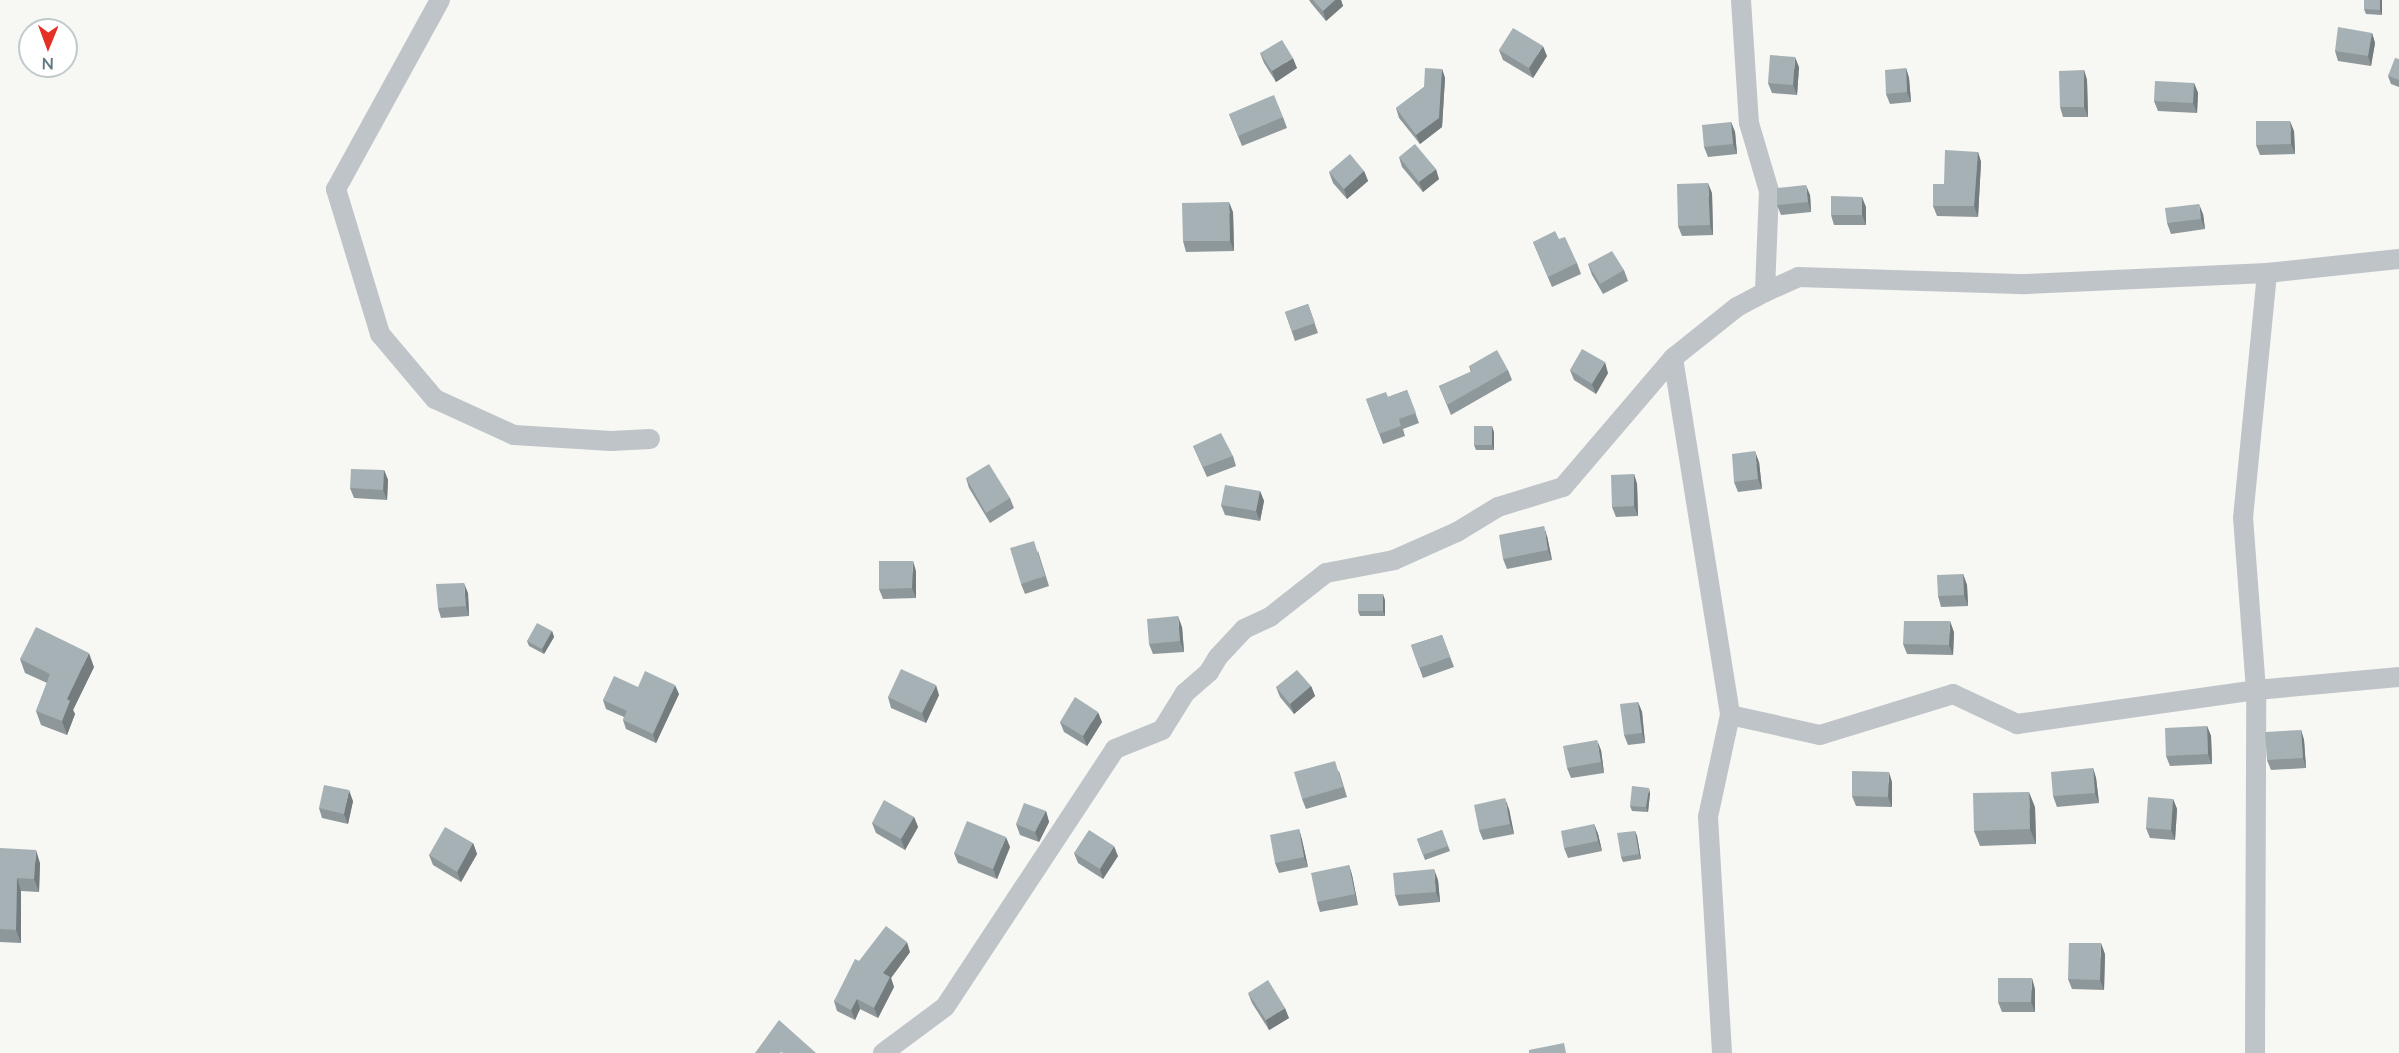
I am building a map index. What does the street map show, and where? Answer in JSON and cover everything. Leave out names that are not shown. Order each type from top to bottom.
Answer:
[{"type":"street","points":[[440,0],[336,189],[380,334],[435,399],[514,435],[611,441],[650,439]]},
{"type":"street","points":[[1741,0],[1749,123],[1769,190],[1765,292]]},
{"type":"street","points":[[883,1053],[945,1007],[1114,749],[1162,730],[1185,693],[1209,672],[1218,657],[1244,629],[1270,617],[1326,573],[1394,560],[1457,532],[1498,507],[1563,487],[1673,358],[1737,307],[1765,292],[1798,277],[2026,284],[2267,273],[2399,259]]},
{"type":"street","points":[[2255,1053],[2256,690],[2243,518],[2267,273]]},
{"type":"street","points":[[1673,358],[1730,715],[1708,817],[1722,1053]]},
{"type":"street","points":[[1730,715],[1820,735],[1953,694],[2016,724],[2256,690],[2399,677]]},
{"type":"building","points":[[1313,0],[1335,0],[1323,11]]},
{"type":"building","points":[[2364,0],[2380,0],[2380,10],[2364,9]]},
{"type":"building","points":[[2338,27],[2372,33],[2368,56],[2335,51]]},
{"type":"building","points":[[1513,28],[1543,46],[1529,68],[1499,50]]},
{"type":"building","points":[[1282,40],[1293,58],[1272,71],[1260,53]]},
{"type":"building","points":[[1770,55],[1795,57],[1793,85],[1768,83]]},
{"type":"building","points":[[2395,58],[2399,59],[2399,80],[2388,76]]},
{"type":"building","points":[[1425,68],[1442,69],[1439,118],[1416,135],[1396,108],[1424,87]]},
{"type":"building","points":[[1906,68],[1907,92],[1886,94],[1885,70]]},
{"type":"building","points":[[2084,70],[2084,107],[2060,107],[2059,71]]},
{"type":"building","points":[[2155,81],[2194,83],[2193,103],[2154,101]]},
{"type":"building","points":[[1274,95],[1283,117],[1238,136],[1229,114]]},
{"type":"building","points":[[2256,121],[2290,121],[2291,144],[2256,145]]},
{"type":"building","points":[[1731,122],[1733,144],[1704,147],[1702,125]]},
{"type":"building","points":[[1415,144],[1436,169],[1419,182],[1399,157]]},
{"type":"building","points":[[1945,150],[1978,152],[1974,206],[1933,206],[1933,184],[1944,184]]},
{"type":"building","points":[[1350,154],[1364,171],[1344,189],[1329,172]]},
{"type":"building","points":[[1708,183],[1710,225],[1678,226],[1677,184]]},
{"type":"building","points":[[1806,185],[1808,202],[1777,205],[1777,188]]},
{"type":"building","points":[[1831,196],[1862,197],[1862,215],[1831,215]]},
{"type":"building","points":[[1229,202],[1230,241],[1183,241],[1182,203]]},
{"type":"building","points":[[2199,204],[2201,219],[2167,223],[2165,208]]},
{"type":"building","points":[[1555,231],[1559,239],[1565,237],[1577,263],[1548,277],[1533,242]]},
{"type":"building","points":[[1612,251],[1624,270],[1600,284],[1588,264]]},
{"type":"building","points":[[1308,304],[1315,323],[1292,331],[1285,312]]},
{"type":"building","points":[[1582,349],[1605,362],[1592,384],[1570,370]]},
{"type":"building","points":[[1497,350],[1508,370],[1447,405],[1439,386],[1472,371],[1469,366]]},
{"type":"building","points":[[1407,390],[1416,413],[1399,419],[1401,426],[1379,434],[1366,399],[1386,392],[1388,397]]},
{"type":"building","points":[[1474,426],[1492,426],[1492,445],[1474,445]]},
{"type":"building","points":[[1221,433],[1233,456],[1203,467],[1193,446]]},
{"type":"building","points":[[1755,451],[1758,479],[1734,482],[1732,454]]},
{"type":"building","points":[[989,464],[1010,498],[986,513],[966,478]]},
{"type":"building","points":[[351,469],[384,470],[383,490],[350,488]]},
{"type":"building","points":[[1634,474],[1634,506],[1612,507],[1611,475]]},
{"type":"building","points":[[1225,485],[1260,491],[1256,511],[1221,505]]},
{"type":"building","points":[[1544,526],[1548,550],[1503,559],[1499,535]]},
{"type":"building","points":[[1034,541],[1045,576],[1021,584],[1010,548]]},
{"type":"building","points":[[879,561],[913,561],[912,588],[879,589]]},
{"type":"building","points":[[1963,574],[1964,595],[1938,596],[1937,575]]},
{"type":"building","points":[[464,583],[466,606],[438,608],[436,584]]},
{"type":"building","points":[[1358,594],[1383,594],[1383,611],[1358,611]]},
{"type":"building","points":[[1178,616],[1180,641],[1149,644],[1147,619]]},
{"type":"building","points":[[1904,621],[1950,621],[1949,645],[1903,644]]},
{"type":"building","points":[[537,623],[552,631],[542,649],[527,641]]},
{"type":"building","points":[[36,627],[89,653],[67,699],[70,701],[62,721],[36,711],[50,674],[20,659]]},
{"type":"building","points":[[1442,635],[1450,657],[1419,668],[1411,645]]},
{"type":"building","points":[[901,669],[936,685],[922,713],[888,697]]},
{"type":"building","points":[[1297,670],[1311,686],[1290,704],[1276,687]]},
{"type":"building","points":[[645,671],[675,685],[653,734],[623,720],[627,711],[603,700],[614,676],[638,687]]},
{"type":"building","points":[[1075,697],[1098,712],[1083,736],[1060,722]]},
{"type":"building","points":[[1638,702],[1642,733],[1624,735],[1620,704]]},
{"type":"building","points":[[2207,726],[2208,754],[2166,756],[2165,728]]},
{"type":"building","points":[[2301,730],[2303,758],[2267,760],[2265,732]]},
{"type":"building","points":[[1597,740],[1601,762],[1567,768],[1563,746]]},
{"type":"building","points":[[1335,761],[1343,787],[1302,799],[1294,772]]},
{"type":"building","points":[[2093,768],[2095,793],[2053,796],[2051,772]]},
{"type":"building","points":[[1852,771],[1889,772],[1888,797],[1852,796]]},
{"type":"building","points":[[324,785],[349,790],[344,814],[319,808]]},
{"type":"building","points":[[1632,786],[1649,788],[1646,807],[1630,806]]},
{"type":"building","points":[[2029,792],[2030,829],[1974,831],[1973,793]]},
{"type":"building","points":[[2148,797],[2173,799],[2171,830],[2146,828]]},
{"type":"building","points":[[1505,798],[1510,824],[1479,830],[1474,805]]},
{"type":"building","points":[[884,800],[914,817],[901,839],[872,823]]},
{"type":"building","points":[[1024,803],[1046,811],[1035,832],[1016,824]]},
{"type":"building","points":[[967,821],[1006,837],[993,869],[954,853]]},
{"type":"building","points":[[1594,824],[1598,841],[1564,848],[1561,831]]},
{"type":"building","points":[[445,827],[473,843],[457,872],[429,855]]},
{"type":"building","points":[[1299,829],[1304,857],[1275,863],[1270,835]]},
{"type":"building","points":[[1089,830],[1114,846],[1100,869],[1074,853]]},
{"type":"building","points":[[1442,830],[1448,846],[1423,855],[1417,839]]},
{"type":"building","points":[[1635,831],[1639,854],[1621,857],[1617,833]]},
{"type":"building","points":[[0,848],[36,850],[34,879],[17,878],[16,930],[0,929]]},
{"type":"building","points":[[1349,865],[1355,894],[1317,902],[1311,873]]},
{"type":"building","points":[[1434,869],[1436,892],[1395,895],[1393,873]]},
{"type":"building","points":[[886,926],[907,942],[883,973],[890,977],[874,1008],[857,999],[851,1010],[834,1001],[855,959],[859,961]]},
{"type":"building","points":[[2069,943],[2101,943],[2100,980],[2068,979]]},
{"type":"building","points":[[1998,978],[2032,978],[2031,1002],[1998,1002]]},
{"type":"building","points":[[1268,980],[1285,1008],[1266,1020],[1248,993]]},
{"type":"building","points":[[779,1020],[816,1053],[755,1053]]},
{"type":"building","points":[[1564,1043],[1566,1053],[1529,1053],[1529,1050]]}]
